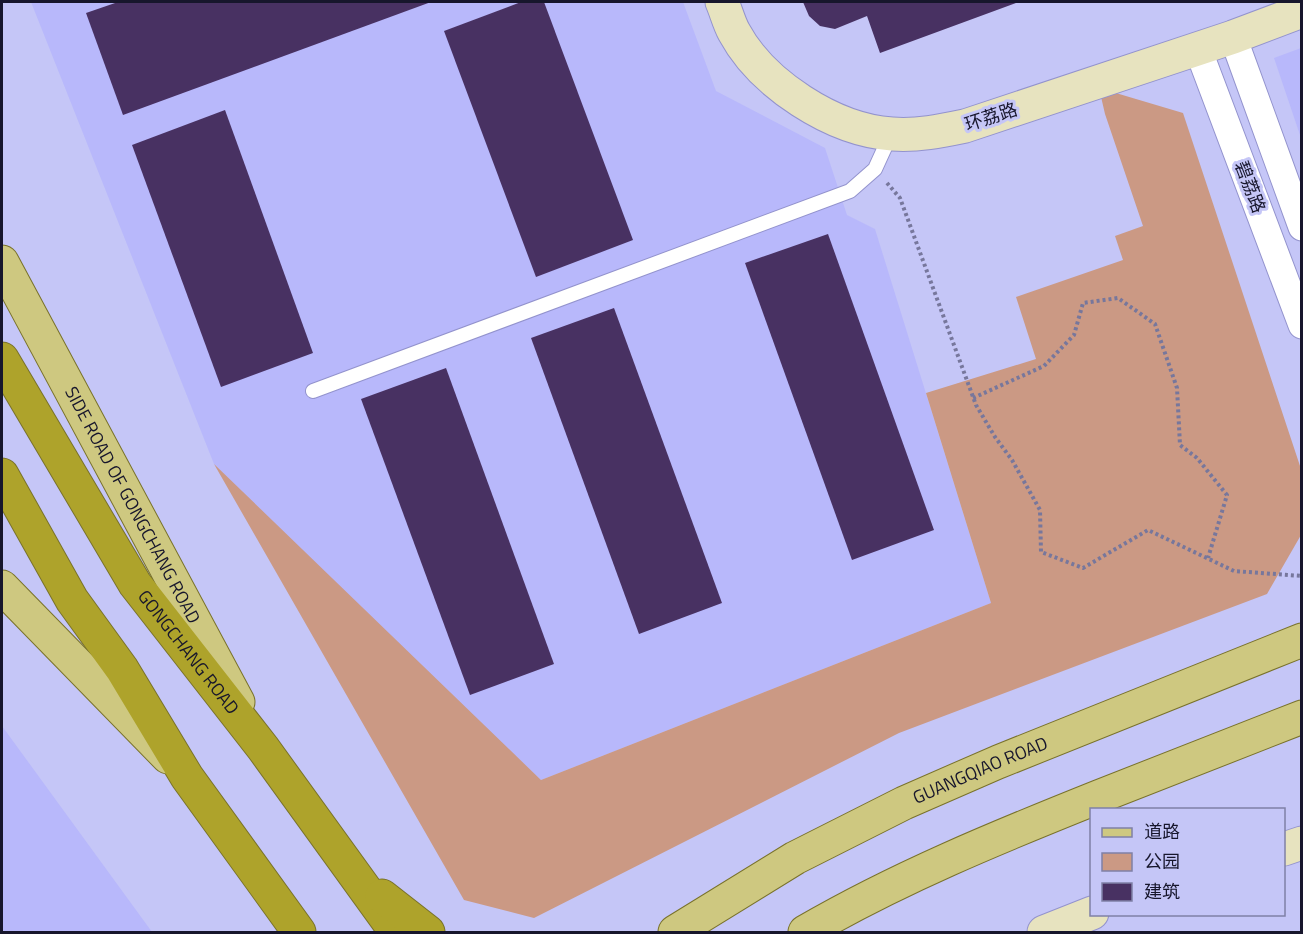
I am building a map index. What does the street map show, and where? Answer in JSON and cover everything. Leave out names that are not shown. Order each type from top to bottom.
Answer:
[{"type":"highway","name":"GONGCHANG ROAD","points":[[2,359],[135,584],[263,748],[396,933]]},
{"type":"highway","points":[[2,475],[72,600],[122,669],[187,777],[298,933]]},
{"type":"highway","points":[[355,874],[428,933]]},
{"type":"main road","name":"SIDE ROAD OF GONGCHANG ROAD","points":[[2,261],[263,748]]},
{"type":"main road","points":[[2,586],[187,777]]},
{"type":"main road","name":"GUANGQIAO ROAD","points":[[675,933],[795,858],[904,803],[998,762],[1302,640]]},
{"type":"main road","points":[[805,933],[836,914],[947,860],[1028,825],[1302,717]]},
{"type":"street","name":"环荔路","points":[[723,2],[734,32],[755,63],[787,92],[820,112],[857,127],[891,134],[927,133],[965,126],[1233,38],[1302,11]]},
{"type":"street","name":"碧荔路","points":[[1233,38],[1302,227]]},
{"type":"street","name":"碧荔路","points":[[1198,49],[1302,325]]},
{"type":"street","points":[[1285,849],[1302,843]]},
{"type":"street","points":[[1044,933],[1083,921]]},
{"type":"lane","points":[[313,391],[850,191],[875,169],[891,134]]},
{"type":"path","points":[[875,169],[900,198],[974,398],[990,429],[1012,460],[1040,510],[1041,552],[1083,568],[1148,531],[1234,571],[1302,576]]},
{"type":"path","points":[[974,398],[1044,366],[1074,335],[1083,303],[1118,298],[1155,324],[1177,388],[1180,445],[1197,458],[1227,495],[1208,558]]},
{"type":"shaded area","points":[[31,2],[683,2],[716,91],[825,148],[847,215],[875,229],[991,603],[541,780],[327,582],[214,464]]},
{"type":"shaded area","points":[[1302,48],[1301,138],[1274,58]]},
{"type":"shaded area","points":[[2,726],[152,932],[2,932]]},
{"type":"green space","points":[[1099,88],[1183,113],[1301,469],[1301,535],[1267,594],[899,733],[534,918],[464,900],[214,464],[541,780],[991,603],[926,393],[1036,359],[1016,297],[1123,260],[1115,236],[1143,226],[1105,114]]},
{"type":"building","points":[[118,2],[431,2],[123,115],[86,13]]},
{"type":"building","points":[[521,2],[544,2],[633,240],[536,277],[444,31]]},
{"type":"building","points":[[803,2],[1019,2],[880,53],[867,16],[835,29],[820,26],[809,16]]},
{"type":"building","points":[[225,110],[313,353],[221,387],[132,145]]},
{"type":"building","points":[[828,234],[934,530],[852,560],[745,263]]},
{"type":"building","points":[[614,308],[722,603],[639,634],[531,338]]},
{"type":"building","points":[[446,368],[554,664],[470,695],[361,399]]}]
